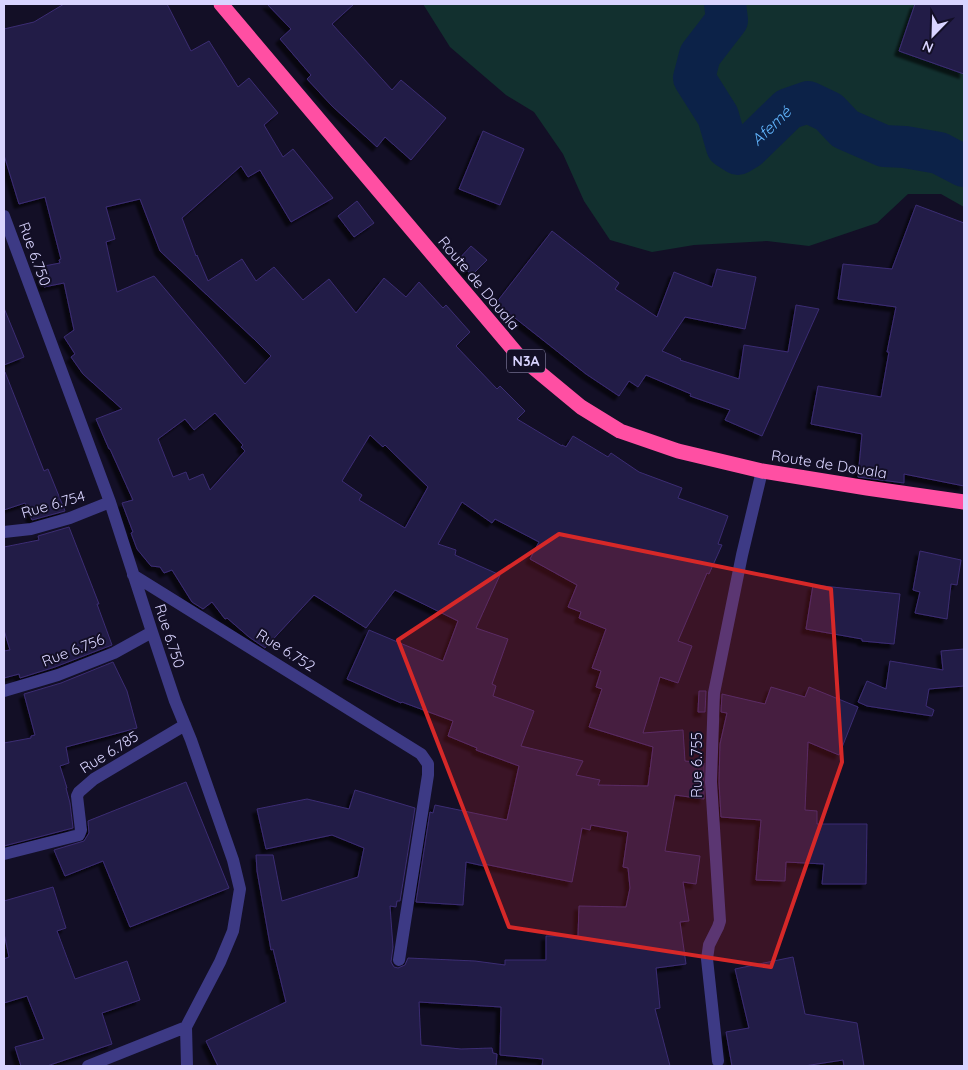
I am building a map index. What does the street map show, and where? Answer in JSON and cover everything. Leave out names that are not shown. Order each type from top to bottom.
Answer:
[{"type":"highway","name":"Route de Douala","points":[[221,4],[516,354],[580,407],[620,431],[678,452],[762,471],[964,502]]},
{"type":"street","name":"Rue 6.750","points":[[4,216],[110,502],[175,701],[234,860],[240,889],[233,931],[220,962],[186,1027],[187,1066]]},
{"type":"street","name":"Rue 6.755","points":[[718,1062],[707,959],[709,945],[720,921],[711,782],[714,692],[742,554],[762,471]]},
{"type":"street","name":"Rue 6.754","points":[[4,532],[31,529],[70,518],[110,502]]},
{"type":"street","name":"Rue 6.752","points":[[133,575],[421,754],[428,764],[428,775],[399,960]]},
{"type":"street","name":"Rue 6.756","points":[[4,691],[58,675],[114,653],[152,632]]},
{"type":"street","name":"Rue 6.785","points":[[4,854],[79,834],[81,830],[79,792],[94,779],[185,726]]},
{"type":"street","points":[[88,1066],[186,1027]]},
{"type":"highlighted area","points":[[559,534],[831,589],[842,762],[771,967],[509,927],[398,640]]},
{"type":"green space","points":[[423,4],[964,4],[964,207],[941,194],[908,194],[877,223],[809,246],[767,241],[694,245],[652,252],[610,240],[584,201],[563,154],[534,112],[506,95],[450,47]]},
{"type":"building","points":[[64,4],[167,4],[191,51],[209,41],[238,87],[249,78],[278,113],[264,125],[283,157],[293,149],[333,198],[291,222],[260,170],[248,177],[241,166],[182,218],[196,256],[208,281],[242,259],[256,281],[274,267],[303,300],[329,279],[356,313],[384,278],[406,297],[419,282],[443,308],[446,305],[470,332],[456,346],[497,389],[500,386],[525,411],[517,419],[562,446],[566,447],[573,436],[608,457],[611,453],[639,472],[682,488],[678,498],[728,516],[718,544],[722,545],[709,574],[707,573],[678,641],[692,646],[678,683],[660,677],[643,733],[683,730],[685,761],[704,763],[704,799],[675,795],[665,851],[700,856],[696,884],[683,882],[689,921],[680,922],[686,964],[656,968],[660,1008],[655,1009],[670,1066],[542,1066],[543,1059],[500,1055],[501,1007],[419,1002],[421,1045],[461,1049],[492,1048],[493,1053],[497,1054],[496,1066],[218,1066],[206,1041],[286,1002],[273,949],[271,950],[257,871],[256,855],[273,855],[282,901],[358,877],[364,848],[332,835],[266,849],[257,809],[307,799],[349,809],[355,790],[415,808],[400,901],[397,901],[396,907],[390,906],[393,947],[391,962],[394,967],[398,968],[405,965],[408,958],[475,961],[505,965],[505,960],[546,960],[546,936],[578,936],[579,906],[626,907],[630,888],[628,868],[623,867],[628,832],[591,825],[590,830],[582,828],[572,882],[466,862],[463,905],[416,902],[430,812],[433,813],[435,805],[507,820],[519,766],[476,750],[477,748],[448,736],[453,721],[401,703],[347,679],[369,630],[443,661],[458,621],[395,590],[366,628],[314,595],[265,648],[227,618],[225,619],[212,602],[203,609],[192,602],[172,570],[164,573],[160,567],[151,566],[137,549],[122,503],[133,500],[96,419],[122,409],[83,374],[71,357],[75,354],[64,337],[74,330],[64,283],[44,287],[39,267],[60,263],[59,260],[61,259],[45,197],[19,204],[4,155],[4,29],[34,22]],"holes":[[[140,199],[160,251],[271,356],[245,384],[154,276],[117,292],[106,242],[115,239],[106,207]],[[215,413],[243,445],[241,447],[245,451],[210,490],[203,474],[189,480],[186,472],[173,477],[158,439],[185,419],[194,430]],[[370,435],[383,447],[385,445],[428,487],[405,528],[359,500],[362,495],[342,481]],[[462,502],[492,523],[495,519],[539,542],[530,559],[577,585],[568,607],[581,612],[579,618],[606,629],[592,668],[601,671],[596,687],[602,689],[589,727],[653,747],[648,786],[598,785],[600,780],[576,775],[583,761],[521,746],[534,711],[493,696],[496,686],[492,684],[508,639],[476,628],[500,575],[455,555],[456,550],[438,544]]]},
{"type":"building","points":[[267,4],[354,4],[332,24],[392,90],[401,80],[446,118],[411,160],[385,137],[377,147],[332,106],[307,79],[311,75],[280,39],[291,29]]},
{"type":"building","points":[[915,4],[964,4],[964,74],[899,51]]},
{"type":"building","points":[[483,131],[524,149],[500,205],[459,189]]},
{"type":"building","points":[[357,201],[374,223],[354,237],[338,216]]},
{"type":"building","points":[[916,205],[964,223],[964,486],[904,474],[904,483],[858,477],[862,434],[811,424],[818,386],[881,397],[896,307],[838,299],[843,264],[892,269]]},
{"type":"building","points":[[552,231],[619,283],[615,289],[657,317],[674,272],[712,287],[717,269],[756,277],[745,329],[685,317],[662,351],[680,360],[739,379],[744,345],[788,352],[796,305],[819,309],[762,436],[725,420],[730,410],[690,396],[691,394],[646,375],[638,387],[629,381],[619,396],[586,374],[496,303]]},
{"type":"building","points":[[471,246],[487,260],[472,275],[457,261]]},
{"type":"building","points":[[4,308],[24,357],[4,365]]},
{"type":"building","points":[[4,372],[44,471],[48,469],[65,511],[32,520],[25,503],[4,510]]},
{"type":"building","points":[[69,527],[99,604],[97,604],[112,645],[20,678],[19,674],[4,678],[4,651],[10,650],[4,630],[4,547],[39,540],[38,536]]},
{"type":"building","points":[[920,551],[961,560],[957,585],[951,584],[947,619],[915,613],[920,592],[913,590]]},
{"type":"building","points":[[813,585],[900,594],[894,644],[862,641],[862,639],[806,629]]},
{"type":"building","points":[[964,649],[964,686],[929,689],[926,706],[934,710],[932,716],[867,706],[858,702],[867,681],[886,689],[890,661],[943,670],[941,651]]},
{"type":"building","points":[[113,662],[127,691],[137,728],[66,747],[69,763],[60,766],[67,788],[73,828],[4,846],[4,743],[31,738],[31,736],[35,735],[24,694],[61,683]]},
{"type":"building","points":[[771,687],[805,697],[809,687],[858,707],[839,755],[808,742],[805,810],[817,811],[817,824],[867,824],[866,884],[822,884],[824,864],[786,862],[785,881],[756,880],[761,820],[721,817],[719,782],[720,744],[727,713],[721,712],[722,694],[765,704]]},
{"type":"building","points":[[699,691],[706,691],[705,712],[698,712]]},
{"type":"building","points":[[186,782],[229,888],[130,927],[103,861],[65,876],[54,850],[84,841],[89,833],[88,821]]},
{"type":"building","points":[[53,887],[66,928],[57,931],[75,979],[127,961],[140,1000],[102,1013],[112,1044],[47,1066],[21,1066],[15,1047],[44,1039],[27,996],[4,1003],[4,959],[9,957],[4,933],[4,901]]},
{"type":"building","points":[[793,957],[805,1014],[857,1023],[864,1066],[844,1066],[843,1060],[804,1066],[732,1066],[726,1032],[749,1028],[735,969]]},
{"type":"waterway","name":"Afemé","points":[[725,4],[727,20],[700,55],[694,78],[718,116],[727,147],[738,154],[748,148],[788,109],[808,102],[829,112],[845,129],[884,146],[905,147],[939,153],[964,166]]}]
